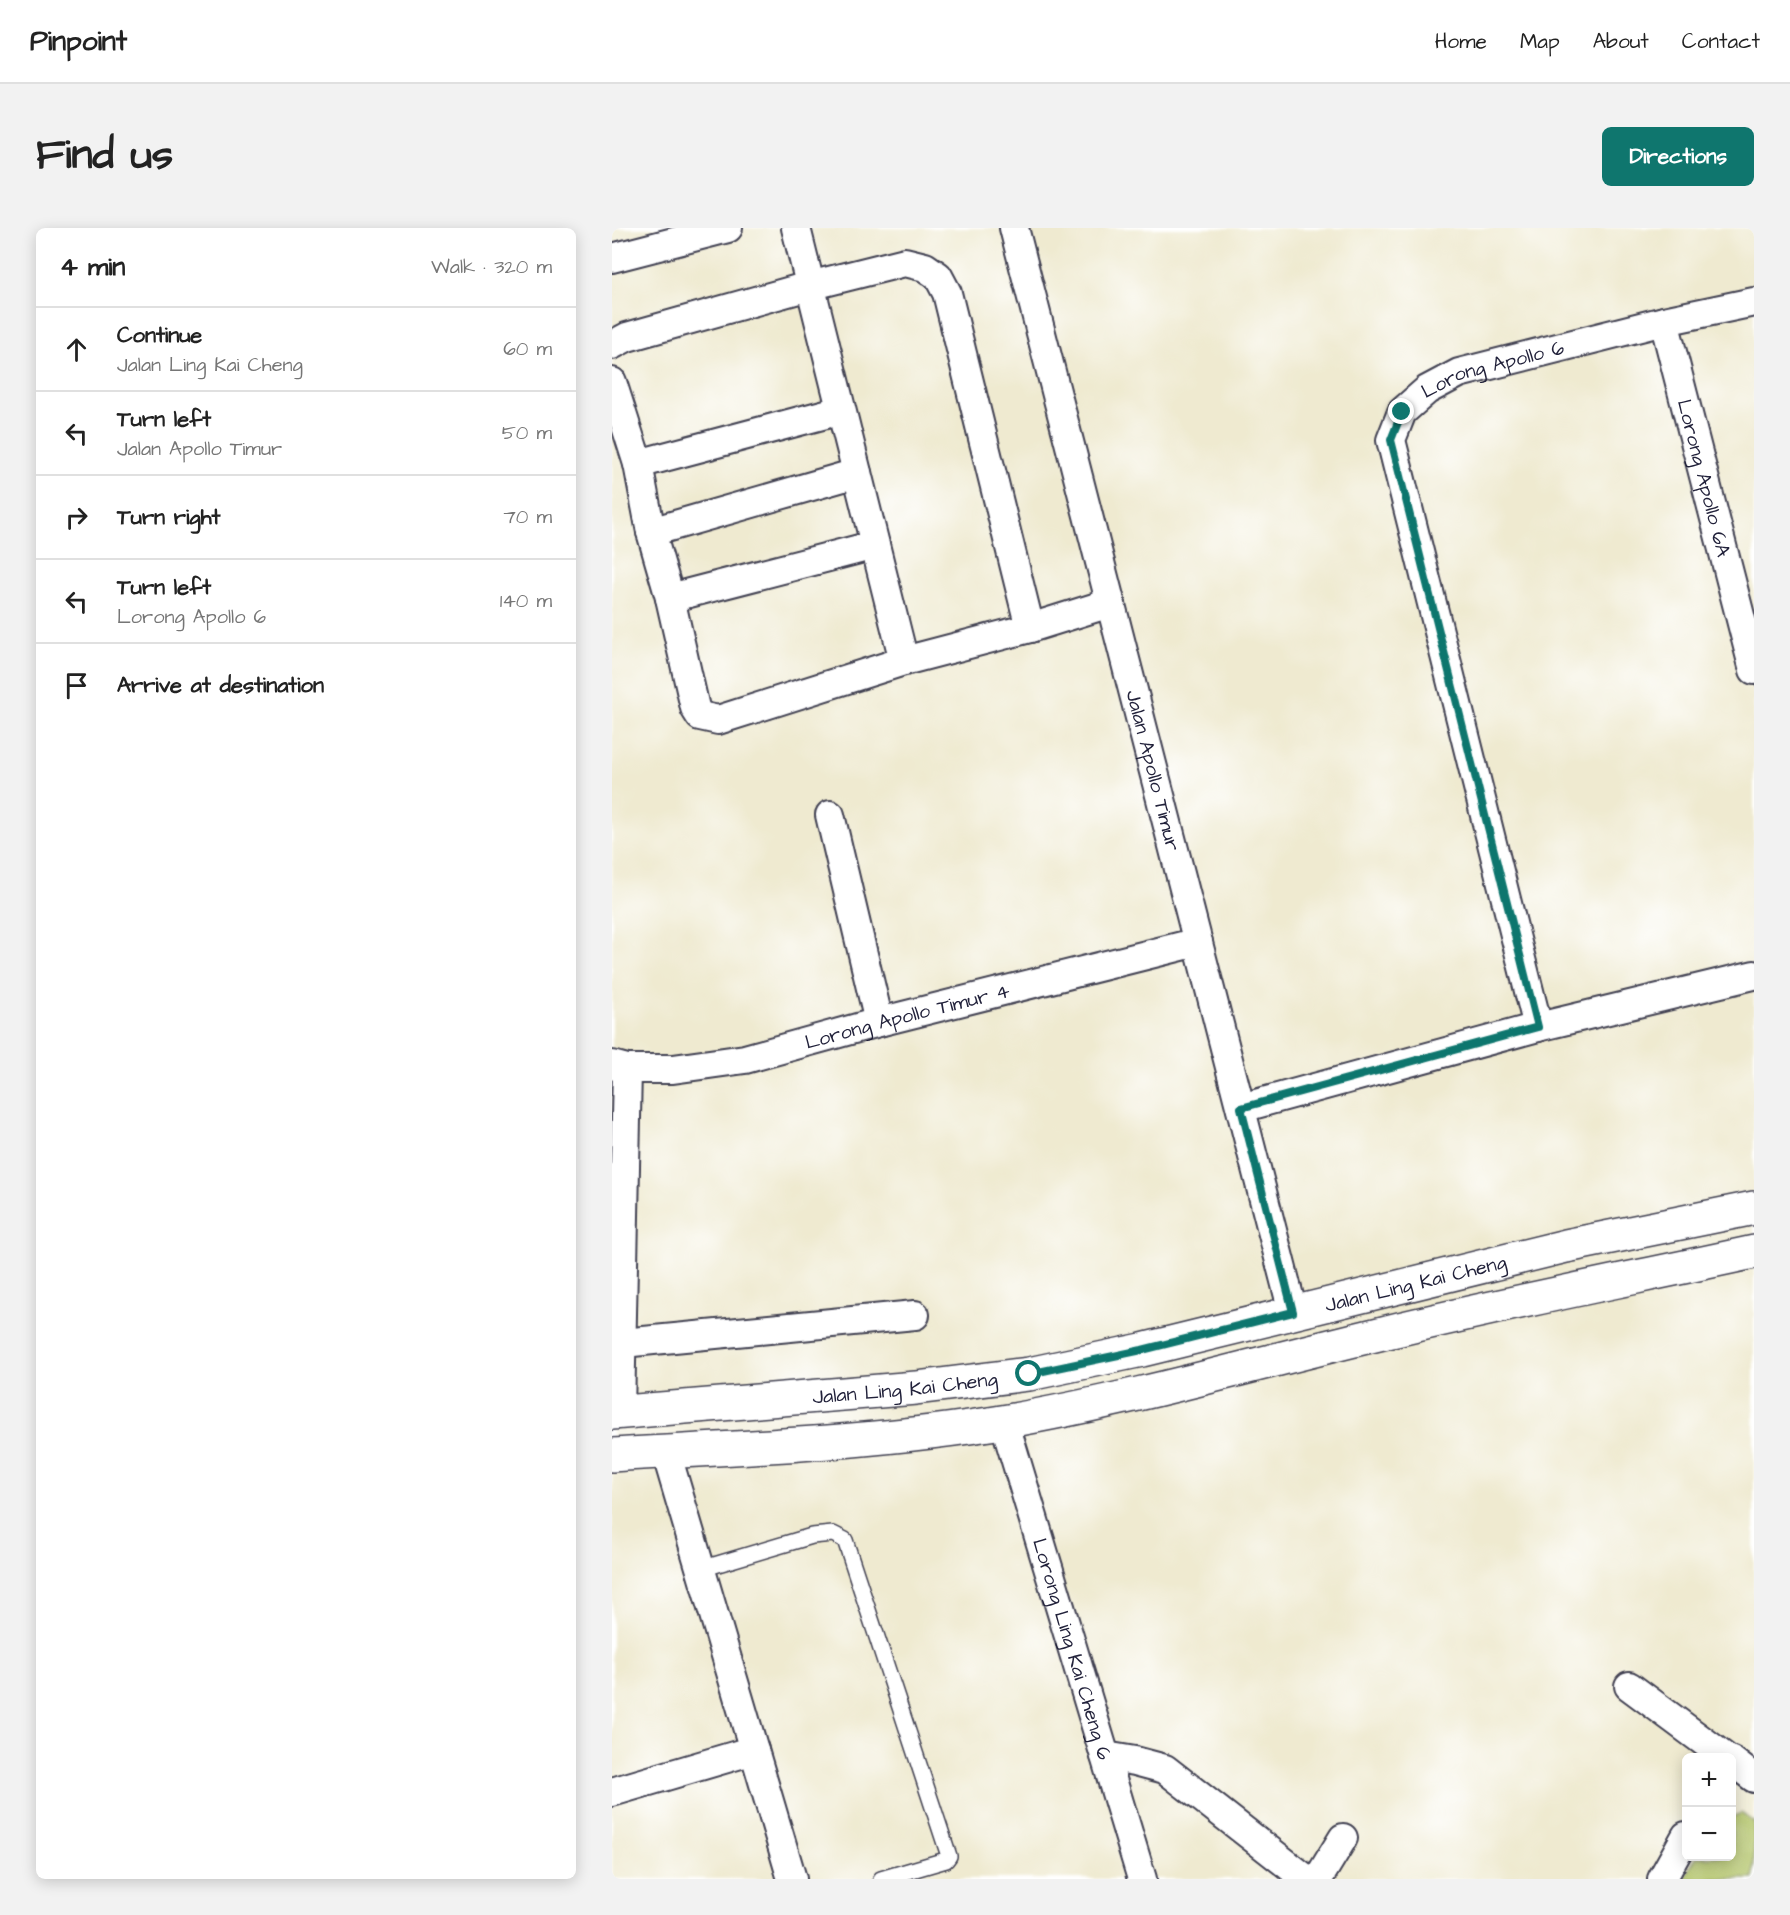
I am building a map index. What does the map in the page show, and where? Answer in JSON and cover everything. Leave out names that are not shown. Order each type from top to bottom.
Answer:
[{"type":"street","points":[[612,258],[649,238],[728,228]]},
{"type":"street","points":[[796,228],[904,661]]},
{"type":"street","name":"Jalan Apollo Timur","points":[[1014,228],[1293,1312]]},
{"type":"street","points":[[612,345],[627,337],[809,286],[905,262],[925,267],[938,276],[947,293],[1030,628]]},
{"type":"street","name":"Lorong Apollo 6","points":[[1538,1027],[1391,440],[1402,412],[1427,390],[1458,373],[1664,321],[1754,302]]},
{"type":"street","name":"Lorong Apollo 6A","points":[[1664,321],[1754,670]]},
{"type":"street","points":[[612,382],[638,464],[651,531],[670,598],[695,708],[700,716],[718,720],[904,661],[1030,628],[1110,603]]},
{"type":"street","points":[[638,464],[841,410]]},
{"type":"street","points":[[651,531],[857,473]]},
{"type":"street","points":[[670,598],[875,545]]},
{"type":"street","points":[[830,815],[879,1022]]},
{"type":"street","name":"Lorong Apollo Timur 4","points":[[620,1067],[673,1070],[745,1059],[879,1022],[1198,942]]},
{"type":"street","points":[[1241,1108],[1538,1027],[1754,975]]},
{"type":"street","points":[[616,1413],[620,1067]]},
{"type":"street","name":"Jalan Ling Kai Cheng","points":[[616,1413],[916,1388],[1029,1374],[1142,1350],[1566,1246],[1754,1208]]},
{"type":"street","name":"Jalan Ling Kai Cheng","points":[[612,1455],[804,1445],[1047,1414],[1216,1376],[1384,1333],[1754,1252]]},
{"type":"street","points":[[617,1344],[915,1315]]},
{"type":"street","name":"Lorong Ling Kai Cheng 6","points":[[1004,1421],[1142,1879]]},
{"type":"street","points":[[666,1452],[792,1879]]},
{"type":"street","points":[[1629,1686],[1720,1753]]},
{"type":"street","points":[[612,1792],[754,1750]]},
{"type":"street","points":[[1105,1756],[1165,1769],[1306,1879]]},
{"type":"street","points":[[1318,1879],[1343,1838]]},
{"type":"street","points":[[1662,1879],[1682,1843]]},
{"type":"lane","points":[[701,1569],[812,1536],[833,1534],[845,1540],[949,1856],[946,1860],[881,1879]]},
{"type":"green space","points":[[1741,1813],[1754,1822],[1754,1879],[1684,1879],[1694,1861],[1736,1861],[1736,1815]]},
{"type":"route","points":[[1029,1374],[1142,1350],[1293,1312],[1241,1108],[1538,1027],[1391,440],[1402,412]]}]
